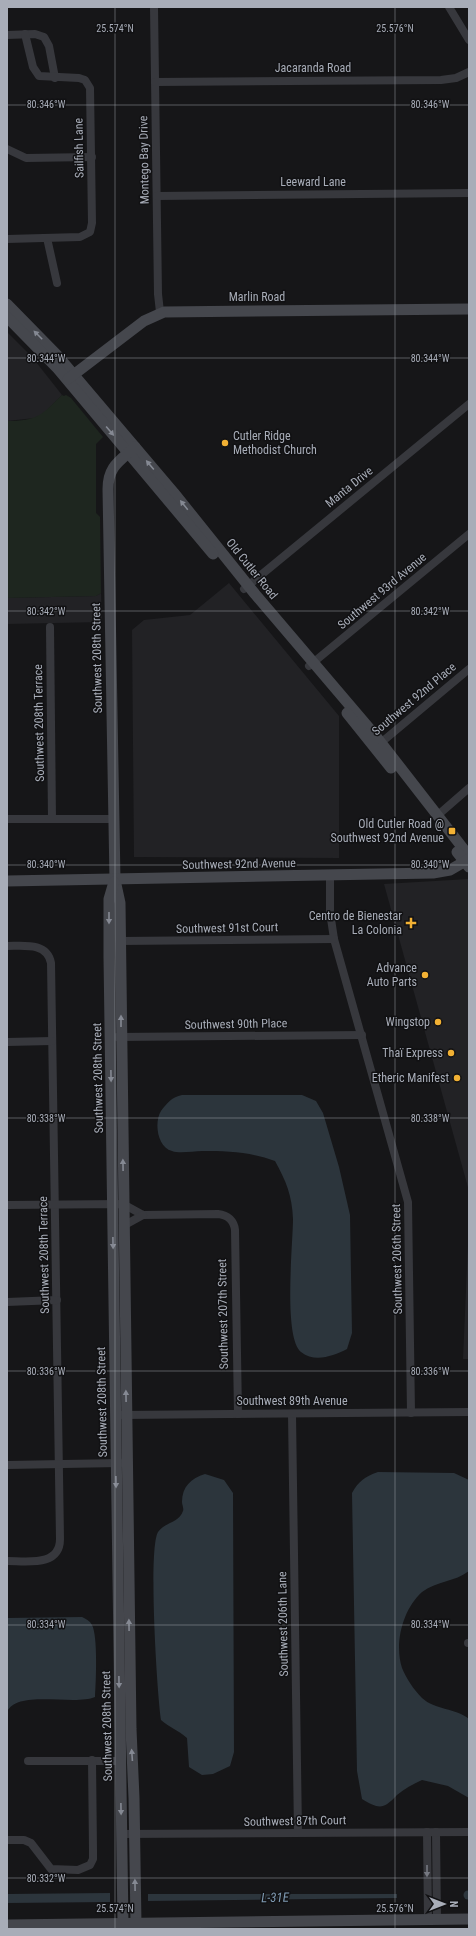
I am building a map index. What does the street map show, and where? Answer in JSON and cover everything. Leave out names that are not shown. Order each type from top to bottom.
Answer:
[{"type":"street","name":"Montego Bay Drive","points":[[154,7],[158,294],[160,312]]},
{"type":"street","points":[[449,7],[469,40]]},
{"type":"street","points":[[7,35],[25,34],[39,34],[46,39],[55,78],[43,77],[36,74],[25,34]]},
{"type":"street","name":"Jacaranda Road","points":[[155,82],[441,80],[456,78],[469,72]]},
{"type":"street","name":"Sailfish Lane","points":[[47,238],[80,238],[90,232],[92,223],[91,92],[89,84],[85,80],[79,78],[55,78]]},
{"type":"street","points":[[7,150],[26,158],[92,157]]},
{"type":"street","name":"Leeward Lane","points":[[157,196],[469,193]]},
{"type":"street","points":[[7,239],[47,238],[57,283]]},
{"type":"street","name":"Old Cutler Road","points":[[7,304],[43,341],[70,377],[246,588],[312,664],[378,745],[468,861]]},
{"type":"street","name":"Marlin Road","points":[[70,377],[144,321],[160,312],[469,309]]},
{"type":"street","name":"Old Cutler Road","points":[[7,317],[70,377]]},
{"type":"street","name":"Manta Drive","points":[[246,588],[469,404]]},
{"type":"street","name":"Southwest 208th Street","points":[[116,1037],[120,903],[115,880],[108,482],[111,469],[131,450]]},
{"type":"street","name":"Southwest 93rd Avenue","points":[[312,664],[469,534]]},
{"type":"street","name":"Southwest 208th Terrace","points":[[50,627],[52,819]]},
{"type":"street","name":"Southwest 92nd Place","points":[[378,745],[469,669]]},
{"type":"street","name":"Old Cutler Road","points":[[378,745],[438,815],[468,861]]},
{"type":"street","points":[[438,815],[469,788]]},
{"type":"street","points":[[7,820],[114,819]]},
{"type":"street","name":"Southwest 92nd Avenue","points":[[7,881],[433,873],[445,871],[468,861]]},
{"type":"street","name":"Southwest 206th Street","points":[[330,875],[330,912],[334,939],[408,1202],[411,1413]]},
{"type":"street","name":"Southwest 208th Street","points":[[115,880],[109,899],[116,1037],[121,1415]]},
{"type":"street","name":"Southwest 91st Court","points":[[120,941],[334,939]]},
{"type":"street","name":"Southwest 208th Terrace","points":[[7,946],[34,946],[44,950],[49,956],[51,965],[60,1542],[57,1552],[50,1558],[39,1560],[7,1561]]},
{"type":"street","name":"Southwest 90th Place","points":[[116,1037],[362,1035]]},
{"type":"street","points":[[7,1042],[52,1041]]},
{"type":"street","points":[[7,1205],[118,1204],[143,1215]]},
{"type":"street","name":"Southwest 208th Street","points":[[118,1204],[123,1226],[120,1761],[123,1924]]},
{"type":"street","name":"Southwest 207th Street","points":[[143,1215],[218,1214],[227,1217],[234,1224],[238,1414]]},
{"type":"street","points":[[123,1226],[143,1215]]},
{"type":"street","points":[[7,1302],[56,1300]]},
{"type":"street","name":"Southwest 89th Avenue","points":[[121,1415],[469,1412]]},
{"type":"street","name":"Southwest 206th Lane","points":[[292,1414],[298,1833]]},
{"type":"street","points":[[7,1465],[121,1463]]},
{"type":"street","name":"Southwest 208th Street","points":[[121,1463],[135,1835],[136,1924]]},
{"type":"street","points":[[28,1762],[92,1760],[120,1761]]},
{"type":"street","points":[[7,1840],[24,1840],[31,1843],[51,1869],[78,1870],[90,1865],[93,1858],[94,1846],[92,1760]]},
{"type":"street","points":[[427,1832],[432,1919]]},
{"type":"street","points":[[432,1919],[436,1832]]},
{"type":"street","name":"Southwest 87th Court","points":[[122,1834],[469,1832]]},
{"type":"street","points":[[7,1925],[318,1925],[432,1919],[469,1919]]},
{"type":"shaded area","points":[[7,332],[32,357],[62,395],[43,414],[35,418],[7,421]]},
{"type":"shaded area","points":[[62,395],[66,395],[71,398],[103,437],[96,444],[96,513],[100,517],[101,593],[96,596],[7,598],[7,421],[25,420],[38,416],[49,408]]},
{"type":"shaded area","points":[[229,583],[339,716],[339,858],[134,857],[132,630],[144,620],[190,615]]},
{"type":"shaded area","points":[[101,593],[102,622],[7,624],[7,598],[96,596]]},
{"type":"shaded area","points":[[469,879],[469,1191],[384,884]]},
{"type":"shaded area","points":[[469,1221],[469,1359],[463,1359]]},
{"type":"water","points":[[182,1095],[302,1095],[316,1101],[323,1113],[339,1167],[350,1215],[352,1333],[347,1349],[330,1356],[318,1358],[301,1352],[295,1343],[292,1328],[290,1289],[293,1219],[288,1188],[275,1161],[248,1154],[230,1152],[175,1152],[167,1149],[163,1145],[158,1134],[157,1127],[159,1116],[165,1105],[175,1097]]},
{"type":"water","points":[[378,1472],[454,1473],[469,1480],[469,1571],[464,1575],[427,1588],[415,1599],[405,1617],[399,1648],[402,1668],[413,1688],[422,1698],[433,1705],[464,1715],[469,1719],[469,1798],[448,1786],[422,1780],[397,1795],[388,1803],[381,1806],[373,1805],[362,1799],[357,1771],[352,1493],[362,1480]]},
{"type":"water","points":[[205,1474],[224,1480],[233,1493],[234,1752],[230,1766],[213,1774],[202,1775],[189,1767],[187,1738],[161,1720],[157,1682],[154,1623],[154,1565],[155,1544],[158,1532],[164,1526],[181,1515],[183,1510],[182,1497],[188,1484]]},
{"type":"water","points":[[82,1617],[90,1622],[94,1631],[96,1660],[95,1697],[74,1700],[47,1699],[22,1701],[13,1705],[7,1712],[7,1618]]},
{"type":"water","points":[[110,1893],[110,1902],[7,1903],[7,1894]]},
{"type":"water","name":"L-31E","points":[[148,1894],[397,1894],[397,1898],[148,1901]]},
{"type":"place","name":"Cutler Ridge Methodist Church","points":[[225,443]]},
{"type":"place","name":"Old Cutler Road @ Southwest 92nd Avenue","points":[[452,831]]},
{"type":"place","name":"Centro de Bienestar La Colonia","points":[[411,923]]},
{"type":"place","name":"Advance Auto Parts","points":[[425,975]]},
{"type":"place","name":"Wingstop","points":[[438,1022]]},
{"type":"place","name":"Thaï Express","points":[[451,1053]]},
{"type":"place","name":"Etheric Manifest","points":[[457,1078]]}]
